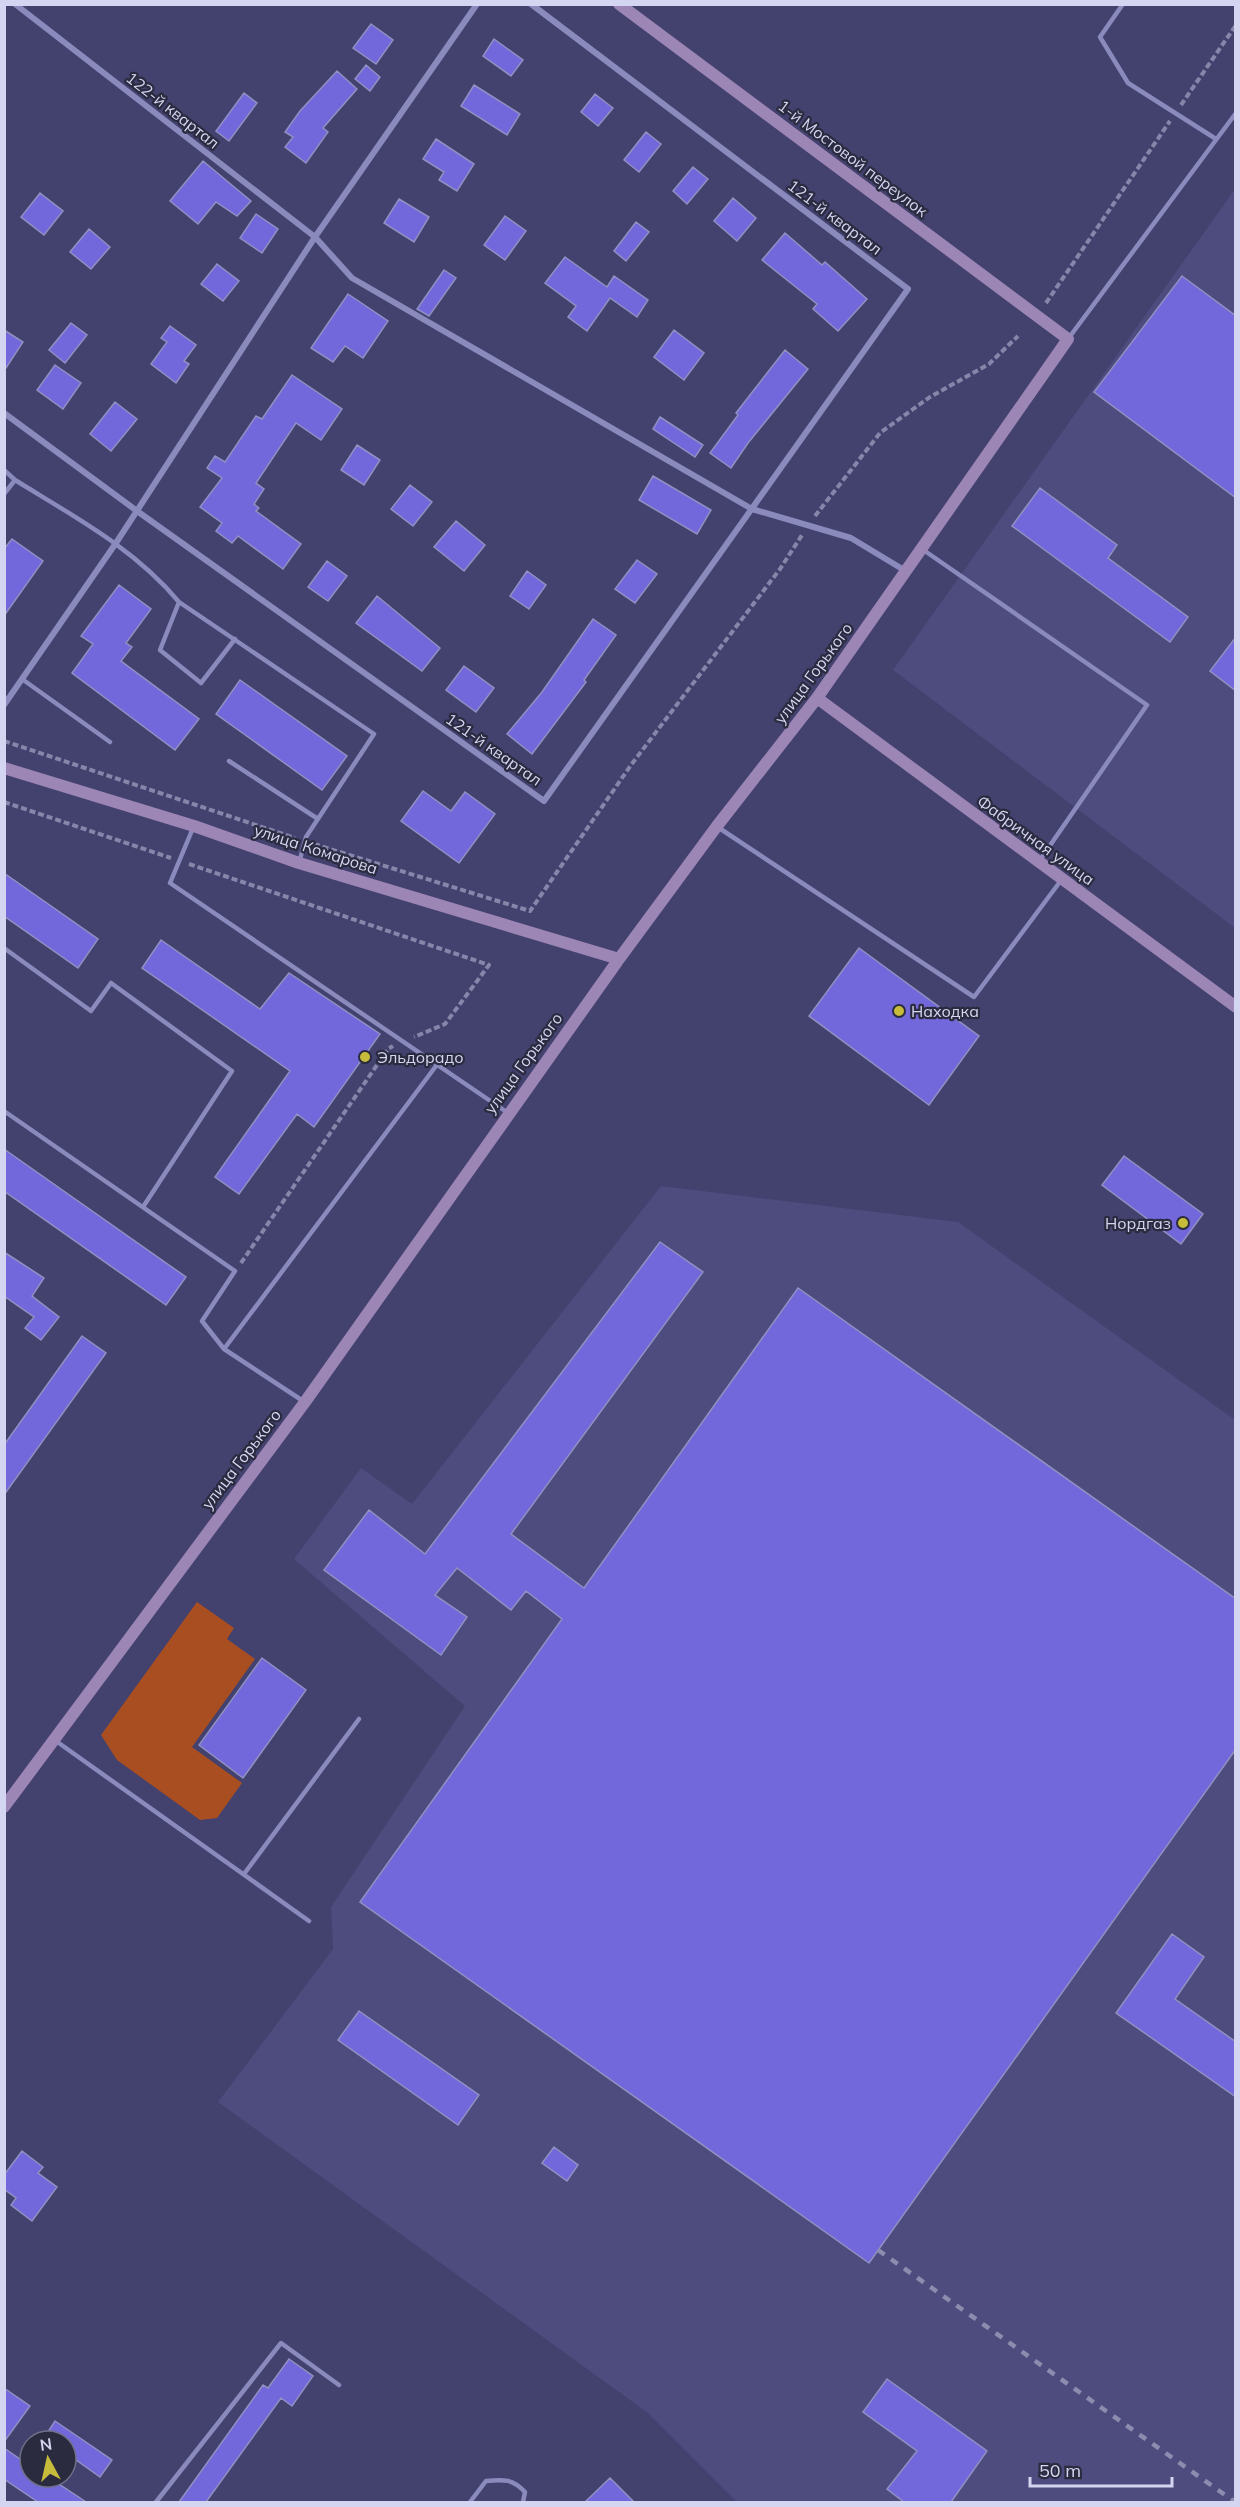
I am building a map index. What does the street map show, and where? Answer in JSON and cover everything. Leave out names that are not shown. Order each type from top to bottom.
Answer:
[{"type":"main road","name":"1-й Мостовой переулок","points":[[619,4],[1068,339]]},
{"type":"main road","name":"улица Горького","points":[[4,1807],[305,1402],[619,959],[717,826],[817,698],[904,570],[1068,339]]},
{"type":"main road","name":"Фабричная улица","points":[[817,698],[1236,1007]]},
{"type":"main road","name":"улица Комарова","points":[[4,768],[194,826],[300,863],[619,959]]},
{"type":"street","name":"122-й квартал","points":[[15,4],[315,237]]},
{"type":"street","points":[[4,705],[116,543],[315,237],[477,4]]},
{"type":"street","name":"121-й квартал","points":[[137,511],[544,801],[908,289],[531,4]]},
{"type":"street","points":[[315,237],[352,278],[752,509],[850,538],[904,570]]},
{"type":"street","points":[[4,412],[137,511]]},
{"type":"lane","points":[[1123,4],[1100,37],[1128,83],[1216,139]]},
{"type":"lane","points":[[1068,339],[1236,113]]},
{"type":"lane","points":[[4,470],[15,480],[116,543],[157,575],[179,602],[374,734],[305,841],[300,863]]},
{"type":"lane","points":[[4,494],[15,480]]},
{"type":"lane","points":[[921,548],[1147,705],[1038,862]]},
{"type":"lane","points":[[179,602],[160,650],[201,682],[234,639]]},
{"type":"lane","points":[[22,679],[110,742]]},
{"type":"lane","points":[[229,761],[318,819]]},
{"type":"lane","points":[[194,826],[170,883],[508,1113]]},
{"type":"lane","points":[[717,826],[974,997],[1062,879]]},
{"type":"lane","points":[[4,948],[91,1011],[111,983],[232,1071],[143,1207]]},
{"type":"lane","points":[[224,1348],[436,1066]]},
{"type":"lane","points":[[4,1111],[235,1271],[202,1320],[224,1348],[305,1402]]},
{"type":"lane","points":[[244,1874],[359,1719]]},
{"type":"lane","points":[[54,1739],[309,1921]]},
{"type":"lane","points":[[156,2502],[281,2343],[339,2385]]},
{"type":"lane","points":[[470,2502],[486,2481],[504,2479],[516,2483],[525,2492],[524,2502]]},
{"type":"path","points":[[1046,303],[1236,25]]},
{"type":"path","points":[[4,741],[305,841],[530,911],[631,765],[780,569],[808,526],[880,433],[930,397],[989,364],[1018,336]]},
{"type":"path","points":[[4,802],[489,965],[445,1024],[388,1048],[235,1271]]},
{"type":"shaded area","points":[[1235,189],[1235,928],[893,670]]},
{"type":"shaded area","points":[[661,1186],[958,1222],[1235,1420],[1235,2502],[737,2502],[648,2413],[218,2102],[333,1949],[331,1907],[465,1706],[294,1559],[361,1468],[412,1504]]},
{"type":"shaded area","points":[[197,1602],[234,1628],[227,1639],[255,1659],[192,1747],[242,1783],[217,1818],[200,1820],[117,1760],[101,1735]]},
{"type":"building","points":[[371,24],[393,40],[376,64],[353,48]]},
{"type":"building","points":[[494,39],[523,60],[511,76],[483,56]]},
{"type":"building","points":[[366,65],[380,77],[370,91],[355,79]]},
{"type":"building","points":[[337,71],[357,89],[323,128],[328,132],[306,163],[285,147],[293,137],[285,132],[300,111]]},
{"type":"building","points":[[474,85],[520,114],[507,135],[461,106]]},
{"type":"building","points":[[244,93],[257,103],[229,141],[216,131]]},
{"type":"building","points":[[595,94],[613,108],[598,126],[581,112]]},
{"type":"building","points":[[646,132],[661,144],[639,172],[624,160]]},
{"type":"building","points":[[436,139],[474,164],[457,191],[439,180],[444,172],[423,159]]},
{"type":"building","points":[[203,161],[251,201],[237,216],[216,202],[198,224],[170,201]]},
{"type":"building","points":[[693,167],[708,179],[687,204],[673,191]]},
{"type":"building","points":[[40,193],[63,211],[44,235],[21,217]]},
{"type":"building","points":[[733,198],[756,218],[737,241],[714,221]]},
{"type":"building","points":[[399,199],[429,217],[414,242],[384,223]]},
{"type":"building","points":[[256,214],[278,229],[262,253],[240,238]]},
{"type":"building","points":[[505,216],[526,231],[505,260],[484,245]]},
{"type":"building","points":[[636,222],[649,232],[626,261],[614,251]]},
{"type":"building","points":[[89,229],[110,247],[91,269],[70,252]]},
{"type":"building","points":[[785,233],[822,265],[825,262],[867,299],[838,331],[813,309],[817,304],[762,260]]},
{"type":"building","points":[[565,257],[607,287],[614,276],[648,300],[637,317],[610,298],[587,331],[568,317],[576,306],[545,283]]},
{"type":"building","points":[[217,264],[239,281],[223,301],[201,284]]},
{"type":"building","points":[[444,270],[456,278],[429,316],[417,309]]},
{"type":"building","points":[[1182,276],[1236,316],[1236,498],[1094,392]]},
{"type":"building","points":[[348,294],[388,321],[363,358],[345,346],[333,362],[311,348]]},
{"type":"building","points":[[71,323],[87,335],[65,363],[49,350]]},
{"type":"building","points":[[170,326],[196,345],[184,361],[189,364],[176,383],[151,364],[167,342],[161,338]]},
{"type":"building","points":[[4,330],[23,342],[4,371]]},
{"type":"building","points":[[674,330],[704,353],[684,380],[654,357]]},
{"type":"building","points":[[785,350],[808,369],[748,443],[731,468],[710,453],[738,415],[736,413]]},
{"type":"building","points":[[55,365],[81,383],[63,409],[37,390]]},
{"type":"building","points":[[292,375],[342,409],[321,440],[296,423],[256,483],[264,489],[254,504],[259,508],[256,511],[301,544],[283,569],[238,536],[232,543],[216,531],[222,523],[200,507],[222,478],[207,468],[215,456],[225,462],[256,416],[262,419]]},
{"type":"building","points":[[115,402],[137,419],[111,451],[90,434]]},
{"type":"building","points":[[660,417],[703,445],[695,457],[653,429]]},
{"type":"building","points":[[357,445],[380,460],[364,485],[341,470]]},
{"type":"building","points":[[653,476],[711,510],[697,534],[639,500]]},
{"type":"building","points":[[410,485],[432,502],[413,526],[391,509]]},
{"type":"building","points":[[1040,488],[1117,545],[1108,558],[1188,617],[1170,642],[1012,526]]},
{"type":"building","points":[[456,521],[485,545],[464,571],[434,547]]},
{"type":"building","points":[[12,539],[43,561],[4,616],[4,549]]},
{"type":"building","points":[[637,560],[657,574],[635,603],[615,589]]},
{"type":"building","points":[[327,561],[347,576],[328,601],[308,587]]},
{"type":"building","points":[[527,571],[546,585],[529,609],[510,596]]},
{"type":"building","points":[[119,585],[151,609],[126,643],[132,647],[121,661],[199,719],[175,750],[72,673],[93,644],[81,636]]},
{"type":"building","points":[[377,596],[440,648],[422,671],[356,623]]},
{"type":"building","points":[[593,619],[616,635],[584,680],[586,682],[532,754],[507,734],[542,692]]},
{"type":"building","points":[[1236,637],[1236,691],[1210,671]]},
{"type":"building","points":[[464,666],[494,688],[476,712],[446,690]]},
{"type":"building","points":[[240,680],[347,756],[322,790],[216,714]]},
{"type":"building","points":[[423,791],[451,811],[465,792],[495,814],[459,863],[401,821]]},
{"type":"building","points":[[4,873],[98,939],[78,968],[4,916]]},
{"type":"building","points":[[161,940],[260,1009],[289,973],[380,1034],[314,1127],[297,1114],[239,1194],[215,1177],[290,1071],[142,968]]},
{"type":"building","points":[[859,948],[979,1036],[929,1105],[809,1016]]},
{"type":"building","points":[[4,1149],[186,1277],[166,1305],[4,1191]]},
{"type":"building","points":[[1124,1156],[1203,1214],[1181,1244],[1102,1185]]},
{"type":"building","points":[[660,1242],[703,1272],[511,1534],[584,1588],[798,1288],[1236,1599],[1236,1749],[869,2263],[360,1902],[562,1619],[526,1591],[511,1610],[457,1568],[435,1595],[467,1617],[441,1655],[324,1570],[369,1510],[425,1554]]},
{"type":"building","points":[[4,1252],[44,1278],[32,1296],[59,1317],[41,1340],[25,1328],[34,1317],[4,1296]]},
{"type":"building","points":[[82,1336],[106,1353],[4,1495],[4,1445]]},
{"type":"building","points":[[262,1658],[306,1690],[243,1778],[199,1745]]},
{"type":"building","points":[[1172,1934],[1204,1957],[1175,1999],[1236,2042],[1236,2097],[1116,2013]]},
{"type":"building","points":[[359,2011],[479,2095],[458,2125],[338,2040]]},
{"type":"building","points":[[554,2147],[578,2165],[567,2181],[542,2163]]},
{"type":"building","points":[[22,2151],[43,2167],[38,2173],[57,2187],[32,2221],[11,2205],[16,2198],[4,2189],[4,2175]]},
{"type":"building","points":[[289,2359],[313,2376],[292,2406],[281,2398],[206,2502],[179,2502],[263,2385],[268,2388]]},
{"type":"building","points":[[887,2379],[987,2451],[951,2502],[904,2502],[887,2489],[917,2451],[863,2412]]},
{"type":"building","points":[[4,2388],[30,2406],[4,2442]]},
{"type":"building","points":[[55,2421],[67,2429],[50,2429]]},
{"type":"building","points":[[78,2437],[112,2460],[100,2477],[78,2461]]},
{"type":"building","points":[[4,2448],[18,2458],[18,2488],[4,2479]]},
{"type":"building","points":[[610,2478],[634,2502],[585,2502]]},
{"type":"building","points":[[19,2489],[66,2489],[86,2502],[38,2502]]},
{"type":"railway","points":[[878,2250],[1235,2502]]},
{"type":"place","name":"Находка","points":[[899,1011]]},
{"type":"place","name":"Эльдорадо","points":[[365,1057]]},
{"type":"place","name":"Нордгаз","points":[[1183,1223]]}]
